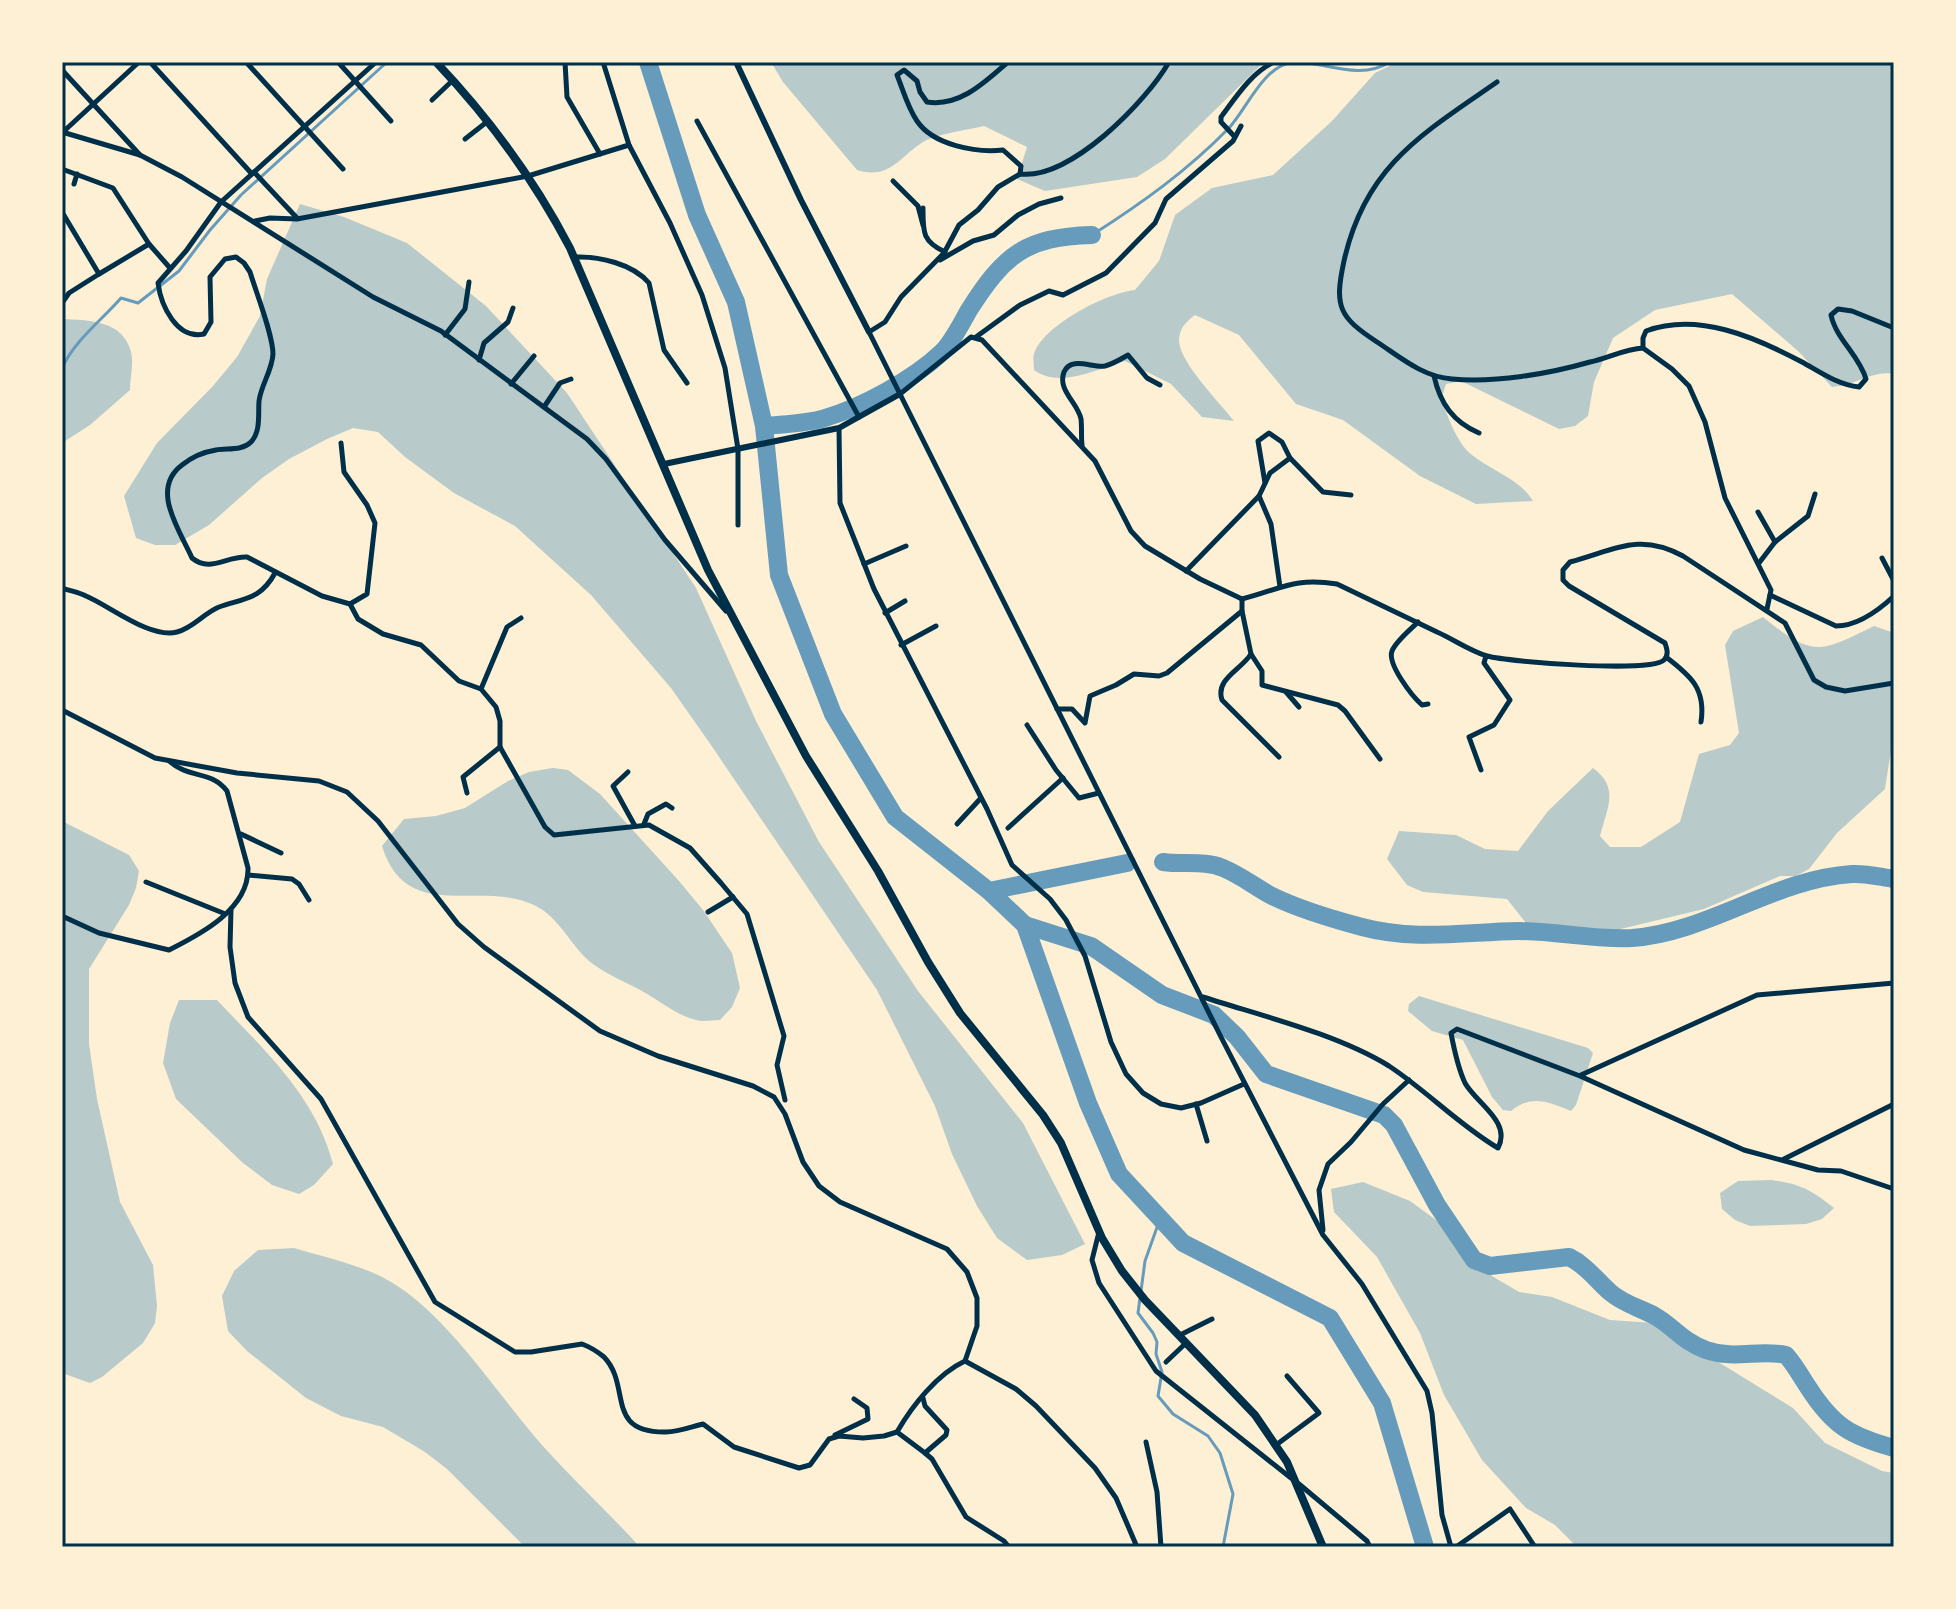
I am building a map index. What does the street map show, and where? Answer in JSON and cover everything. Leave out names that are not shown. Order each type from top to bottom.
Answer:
[{"type":"highway","points":[[436,62],[488,120],[553,216],[574,257],[729,614],[806,756],[878,871],[928,962],[960,1013],[1043,1115],[1061,1143],[1099,1231],[1127,1278],[1255,1415],[1276,1445],[1298,1483],[1323,1547]]},
{"type":"street","points":[[62,132],[139,62]]},
{"type":"street","points":[[150,62],[297,219]]},
{"type":"street","points":[[246,62],[343,169]]},
{"type":"street","points":[[338,62],[391,121]]},
{"type":"street","points":[[376,62],[223,202],[158,283],[167,314],[183,331],[194,336],[204,334],[211,322],[210,277],[225,259],[236,257],[250,272],[273,351],[260,397],[258,431],[252,441],[243,448],[213,450],[184,463],[168,482],[166,499],[192,558],[199,564],[208,566],[235,556],[247,557],[322,596],[350,604],[358,619],[383,634],[421,645],[459,681],[481,689],[496,707],[500,721],[500,747],[545,827],[554,835],[649,825],[690,848],[747,914],[784,1036],[777,1065],[785,1100]]},
{"type":"street","points":[[565,62],[567,97],[600,154]]},
{"type":"street","points":[[603,62],[629,145],[670,223],[702,295],[725,368],[742,449],[738,525]]},
{"type":"street","points":[[736,62],[801,200],[1244,1084],[1323,1235],[1362,1284],[1427,1391],[1442,1515],[1454,1547],[1510,1509],[1535,1547]]},
{"type":"street","points":[[1008,62],[984,84],[952,101],[937,103],[927,102],[910,73],[904,70],[897,75],[916,120],[927,133],[947,142],[987,152],[1003,150],[1021,166],[1020,174]]},
{"type":"street","points":[[869,332],[885,322],[901,297],[945,252],[959,225],[978,210],[998,187],[1020,174],[1034,176],[1063,163],[1091,145],[1142,100],[1169,62]]},
{"type":"street","points":[[1233,135],[1221,117],[1244,86],[1274,62]]},
{"type":"street","points":[[62,70],[140,155]]},
{"type":"street","points":[[432,100],[453,80]]},
{"type":"street","points":[[1497,82],[1432,128],[1382,175],[1363,204],[1353,227],[1342,272],[1341,311],[1350,324],[1421,371],[1448,379],[1489,381],[1588,363],[1643,348]]},
{"type":"street","points":[[465,139],[488,120]]},
{"type":"street","points":[[697,121],[857,415]]},
{"type":"street","points":[[664,464],[839,428],[857,415],[900,394],[966,341],[1020,305],[1049,291],[1063,295],[1106,273],[1155,223],[1166,199],[1233,141],[1233,135],[1241,126]]},
{"type":"street","points":[[62,132],[140,155],[182,177],[373,297],[445,335],[587,439],[606,459],[665,540],[729,614]]},
{"type":"street","points":[[254,221],[297,219],[528,176],[629,145]]},
{"type":"street","points":[[62,169],[113,188],[149,244],[170,268]]},
{"type":"street","points":[[74,184],[77,174]]},
{"type":"street","points":[[893,181],[918,206],[930,245],[945,252]]},
{"type":"street","points":[[935,262],[973,241],[994,235],[1018,215],[1039,204],[1061,198]]},
{"type":"street","points":[[923,208],[923,225]]},
{"type":"street","points":[[62,212],[99,274]]},
{"type":"street","points":[[62,303],[69,293],[149,244]]},
{"type":"street","points":[[574,257],[591,257],[635,270],[644,277],[649,283],[664,350],[687,383]]},
{"type":"street","points":[[445,335],[465,309],[469,282]]},
{"type":"street","points":[[479,360],[484,343],[508,322],[513,308]]},
{"type":"street","points":[[1643,348],[1646,331],[1663,325],[1698,323],[1740,335],[1786,354],[1845,386],[1859,387],[1866,379],[1863,366],[1833,324],[1831,315],[1838,309],[1852,311],[1894,328]]},
{"type":"street","points":[[975,337],[982,340],[1095,461],[1131,531],[1145,546],[1242,599],[1290,582],[1319,581],[1337,584],[1486,656],[1551,663],[1654,664],[1666,657],[1668,651],[1665,643],[1563,580],[1563,570],[1570,562],[1635,542],[1651,543],[1683,556],[1785,623],[1814,680],[1826,687],[1845,691],[1894,683]]},
{"type":"street","points":[[1643,348],[1689,386],[1705,422],[1725,498],[1771,590],[1767,609]]},
{"type":"street","points":[[1082,446],[1081,417],[1063,385],[1063,374],[1068,366],[1078,363],[1109,365],[1128,355],[1147,378],[1160,385]]},
{"type":"street","points":[[511,384],[534,356]]},
{"type":"street","points":[[1434,375],[1438,392],[1448,411],[1464,426],[1479,433]]},
{"type":"street","points":[[544,407],[560,383],[571,379]]},
{"type":"street","points":[[839,428],[840,503],[885,613],[981,798],[1012,865],[1050,899],[1085,956],[1111,1042],[1126,1074],[1143,1093],[1161,1104],[1181,1108],[1244,1084]]},
{"type":"street","points":[[1265,483],[1258,441],[1269,433],[1282,442],[1290,458],[1323,492],[1351,495]]},
{"type":"street","points":[[341,443],[344,472],[367,505],[375,523],[367,594],[350,604]]},
{"type":"street","points":[[1186,571],[1259,496],[1270,473],[1290,458]]},
{"type":"street","points":[[1759,563],[1775,542],[1808,516],[1815,494]]},
{"type":"street","points":[[1259,496],[1271,524],[1280,587]]},
{"type":"street","points":[[1758,512],[1775,542]]},
{"type":"street","points":[[864,564],[906,546]]},
{"type":"street","points":[[1882,558],[1894,581]]},
{"type":"street","points":[[62,588],[84,595],[154,631],[175,633],[193,625],[214,609],[260,594],[268,587],[275,573]]},
{"type":"street","points":[[1770,595],[1836,626],[1844,626],[1878,610],[1894,596]]},
{"type":"street","points":[[1242,599],[1251,654],[1262,671],[1262,685],[1338,705],[1380,759]]},
{"type":"street","points":[[885,613],[905,601]]},
{"type":"street","points":[[1057,709],[1072,709],[1085,723],[1090,696],[1134,674],[1159,676],[1167,673],[1242,611]]},
{"type":"street","points":[[481,689],[507,627],[521,618]]},
{"type":"street","points":[[1418,622],[1392,650],[1391,662],[1414,698],[1422,705],[1428,704]]},
{"type":"street","points":[[901,645],[936,626]]},
{"type":"street","points":[[1251,654],[1222,683],[1219,692],[1222,700],[1279,757]]},
{"type":"street","points":[[1481,770],[1469,737],[1494,725],[1510,700],[1484,663],[1486,656]]},
{"type":"street","points":[[1666,657],[1684,670],[1702,697],[1701,722]]},
{"type":"street","points":[[1286,692],[1299,707]]},
{"type":"street","points":[[62,710],[155,758],[237,773],[319,781],[347,792],[378,821],[458,924],[484,947],[600,1031],[658,1056],[753,1086],[774,1097],[785,1114],[803,1162],[819,1186],[840,1202],[947,1249],[967,1272],[977,1298],[977,1326],[965,1361],[954,1366],[909,1411],[897,1432],[873,1437],[831,1438]]},
{"type":"street","points":[[1027,725],[1079,798],[1099,793]]},
{"type":"street","points":[[467,793],[463,777],[500,747]]},
{"type":"street","points":[[62,916],[99,933],[169,950],[192,939],[239,901],[248,875],[240,833],[227,791],[221,782],[181,772],[168,760]]},
{"type":"street","points":[[628,772],[613,786],[635,826]]},
{"type":"street","points":[[1008,828],[1063,778]]},
{"type":"street","points":[[957,824],[981,798]]},
{"type":"street","points":[[644,825],[648,814],[666,804],[672,808]]},
{"type":"street","points":[[240,833],[281,853]]},
{"type":"street","points":[[248,875],[292,879],[309,900]]},
{"type":"street","points":[[146,882],[224,914]]},
{"type":"street","points":[[708,912],[733,897]]},
{"type":"street","points":[[231,909],[230,947],[235,983],[248,1017],[321,1099],[435,1302],[515,1352],[582,1344],[591,1348],[605,1358],[625,1414],[631,1424],[639,1429],[667,1432],[703,1424],[734,1447],[799,1468],[810,1465],[831,1438],[845,1428],[868,1419],[867,1408],[854,1399]]},
{"type":"street","points":[[1580,1076],[1757,995],[1894,983]]},
{"type":"street","points":[[1202,997],[1358,1049],[1409,1080],[1498,1148],[1502,1141],[1500,1128],[1464,1080],[1451,1033],[1457,1029],[1580,1076],[1744,1150],[1818,1170],[1841,1171],[1894,1189]]},
{"type":"street","points":[[1323,1235],[1319,1190],[1328,1164],[1409,1080]]},
{"type":"street","points":[[1196,1104],[1207,1141]]},
{"type":"street","points":[[1782,1160],[1894,1104]]},
{"type":"street","points":[[1099,1231],[1092,1260],[1099,1283],[1156,1371],[1298,1483],[1367,1541],[1370,1547]]},
{"type":"street","points":[[1166,1362],[1182,1340],[1212,1319]]},
{"type":"street","points":[[965,1361],[1016,1389],[1095,1468],[1116,1498],[1137,1547]]},
{"type":"street","points":[[1276,1445],[1319,1413],[1287,1376]]},
{"type":"street","points":[[923,1397],[925,1406],[947,1430],[946,1435],[925,1453]]},
{"type":"street","points":[[897,1432],[932,1459],[966,1517],[1009,1547]]},
{"type":"street","points":[[1146,1442],[1157,1492],[1161,1547]]},
{"type":"shaded area","points":[[771,62],[1264,62],[1165,159],[1137,177],[1045,191],[1017,179],[1027,147],[984,126],[929,139],[886,170],[857,170],[783,82]]},
{"type":"shaded area","points":[[1398,62],[1894,62],[1894,374],[1879,374],[1832,387],[1798,351],[1732,294],[1655,310],[1613,338],[1594,382],[1588,416],[1575,426],[1559,429],[1461,381],[1446,384],[1441,400],[1462,443],[1480,461],[1521,486],[1533,501],[1476,504],[1420,476],[1343,420],[1296,404],[1239,335],[1195,315],[1180,332],[1181,350],[1193,371],[1234,421],[1202,417],[1171,384],[1125,361],[1067,378],[1055,378],[1034,370],[1035,351],[1052,330],[1094,304],[1135,290],[1159,261],[1175,215],[1212,188],[1273,175],[1332,121],[1375,73]]},
{"type":"shaded area","points":[[300,204],[344,217],[407,243],[486,306],[567,393],[696,588],[756,721],[819,842],[918,991],[1023,1123],[1085,1244],[1062,1255],[1027,1260],[997,1238],[977,1206],[952,1154],[935,1106],[877,990],[671,688],[591,595],[515,526],[454,493],[405,457],[378,432],[353,428],[289,459],[262,478],[209,525],[175,545],[155,545],[136,538],[124,496],[157,443],[237,357],[260,316],[267,279]]},
{"type":"shaded area","points":[[62,319],[93,321],[113,328],[127,341],[132,361],[130,390],[90,425],[62,443]]},
{"type":"shaded area","points":[[1763,617],[1794,640],[1817,647],[1840,642],[1874,626],[1894,633],[1894,730],[1885,789],[1837,833],[1809,869],[1796,876],[1780,876],[1704,909],[1587,937],[1526,923],[1507,899],[1423,892],[1407,885],[1387,859],[1399,831],[1456,835],[1485,849],[1518,851],[1548,811],[1593,768],[1609,791],[1600,836],[1610,847],[1641,847],[1680,822],[1699,754],[1730,745],[1739,733],[1725,645],[1733,631]]},
{"type":"shaded area","points":[[553,768],[568,770],[600,794],[679,881],[732,953],[740,988],[732,1007],[720,1020],[699,1021],[682,1015],[602,970],[582,954],[550,916],[534,905],[513,898],[426,893],[408,885],[393,870],[382,846],[404,819],[436,816],[465,808],[508,781],[529,772]]},
{"type":"shaded area","points":[[62,821],[129,855],[139,871],[129,905],[89,969],[89,1044],[97,1099],[120,1202],[153,1265],[157,1306],[155,1323],[143,1343],[102,1377],[90,1383],[62,1373]]},
{"type":"shaded area","points":[[1419,996],[1588,1048],[1593,1053],[1576,1105],[1571,1111],[1533,1101],[1511,1111],[1503,1110],[1492,1097],[1463,1040],[1432,1031],[1408,1011],[1409,1004]]},
{"type":"shaded area","points":[[179,1000],[217,1000],[270,1056],[301,1095],[325,1139],[333,1164],[314,1185],[299,1194],[272,1185],[243,1163],[176,1099],[163,1063],[170,1023]]},
{"type":"shaded area","points":[[1771,1180],[1805,1189],[1834,1208],[1822,1219],[1806,1224],[1750,1226],[1735,1220],[1722,1209],[1720,1193],[1738,1181]]},
{"type":"shaded area","points":[[1363,1182],[1410,1201],[1436,1220],[1492,1276],[1519,1292],[1552,1297],[1610,1320],[1655,1323],[1793,1408],[1825,1443],[1882,1471],[1894,1473],[1894,1547],[1577,1547],[1555,1525],[1526,1508],[1482,1460],[1444,1395],[1420,1333],[1377,1257],[1334,1212],[1331,1189]]},
{"type":"shaded area","points":[[294,1248],[372,1273],[415,1299],[452,1335],[535,1437],[640,1547],[525,1547],[447,1469],[425,1452],[383,1427],[341,1416],[306,1398],[247,1351],[228,1331],[222,1296],[234,1271],[258,1250]]},
{"type":"waterway","points":[[62,368],[81,340],[121,298],[138,303],[179,271],[241,195],[387,62]]},
{"type":"waterway","points":[[648,62],[697,215],[736,302],[764,426],[779,575],[833,714],[895,817],[989,891],[1025,925],[1088,1103],[1119,1174],[1183,1243],[1330,1318],[1382,1403],[1425,1547]]},
{"type":"waterway","points":[[1092,235],[1197,158],[1229,128],[1264,80],[1281,66],[1292,62]]},
{"type":"waterway","points":[[1303,62],[1359,71],[1390,62]]},
{"type":"waterway","points":[[764,426],[825,418],[887,391],[942,352],[994,275],[1018,253],[1049,240],[1092,235]]},
{"type":"waterway","points":[[1163,862],[1216,866],[1270,895],[1315,913],[1381,931],[1420,935],[1518,931],[1632,938],[1688,926],[1796,885],[1823,878],[1857,874],[1894,879]]},
{"type":"waterway","points":[[989,891],[1127,863]]},
{"type":"waterway","points":[[1025,925],[1091,946],[1162,995],[1214,1015],[1237,1037],[1266,1074],[1384,1115],[1394,1125],[1437,1205],[1474,1260],[1490,1266],[1569,1257],[1616,1297],[1655,1316],[1706,1350],[1727,1354],[1786,1355],[1817,1400],[1844,1428],[1894,1448]]},
{"type":"waterway","points":[[1141,1291],[1145,1261],[1160,1219]]},
{"type":"waterway","points":[[1140,1298],[1138,1313],[1157,1342],[1156,1354],[1162,1372],[1158,1396],[1173,1414],[1208,1436],[1220,1453],[1233,1494],[1223,1547]]}]
